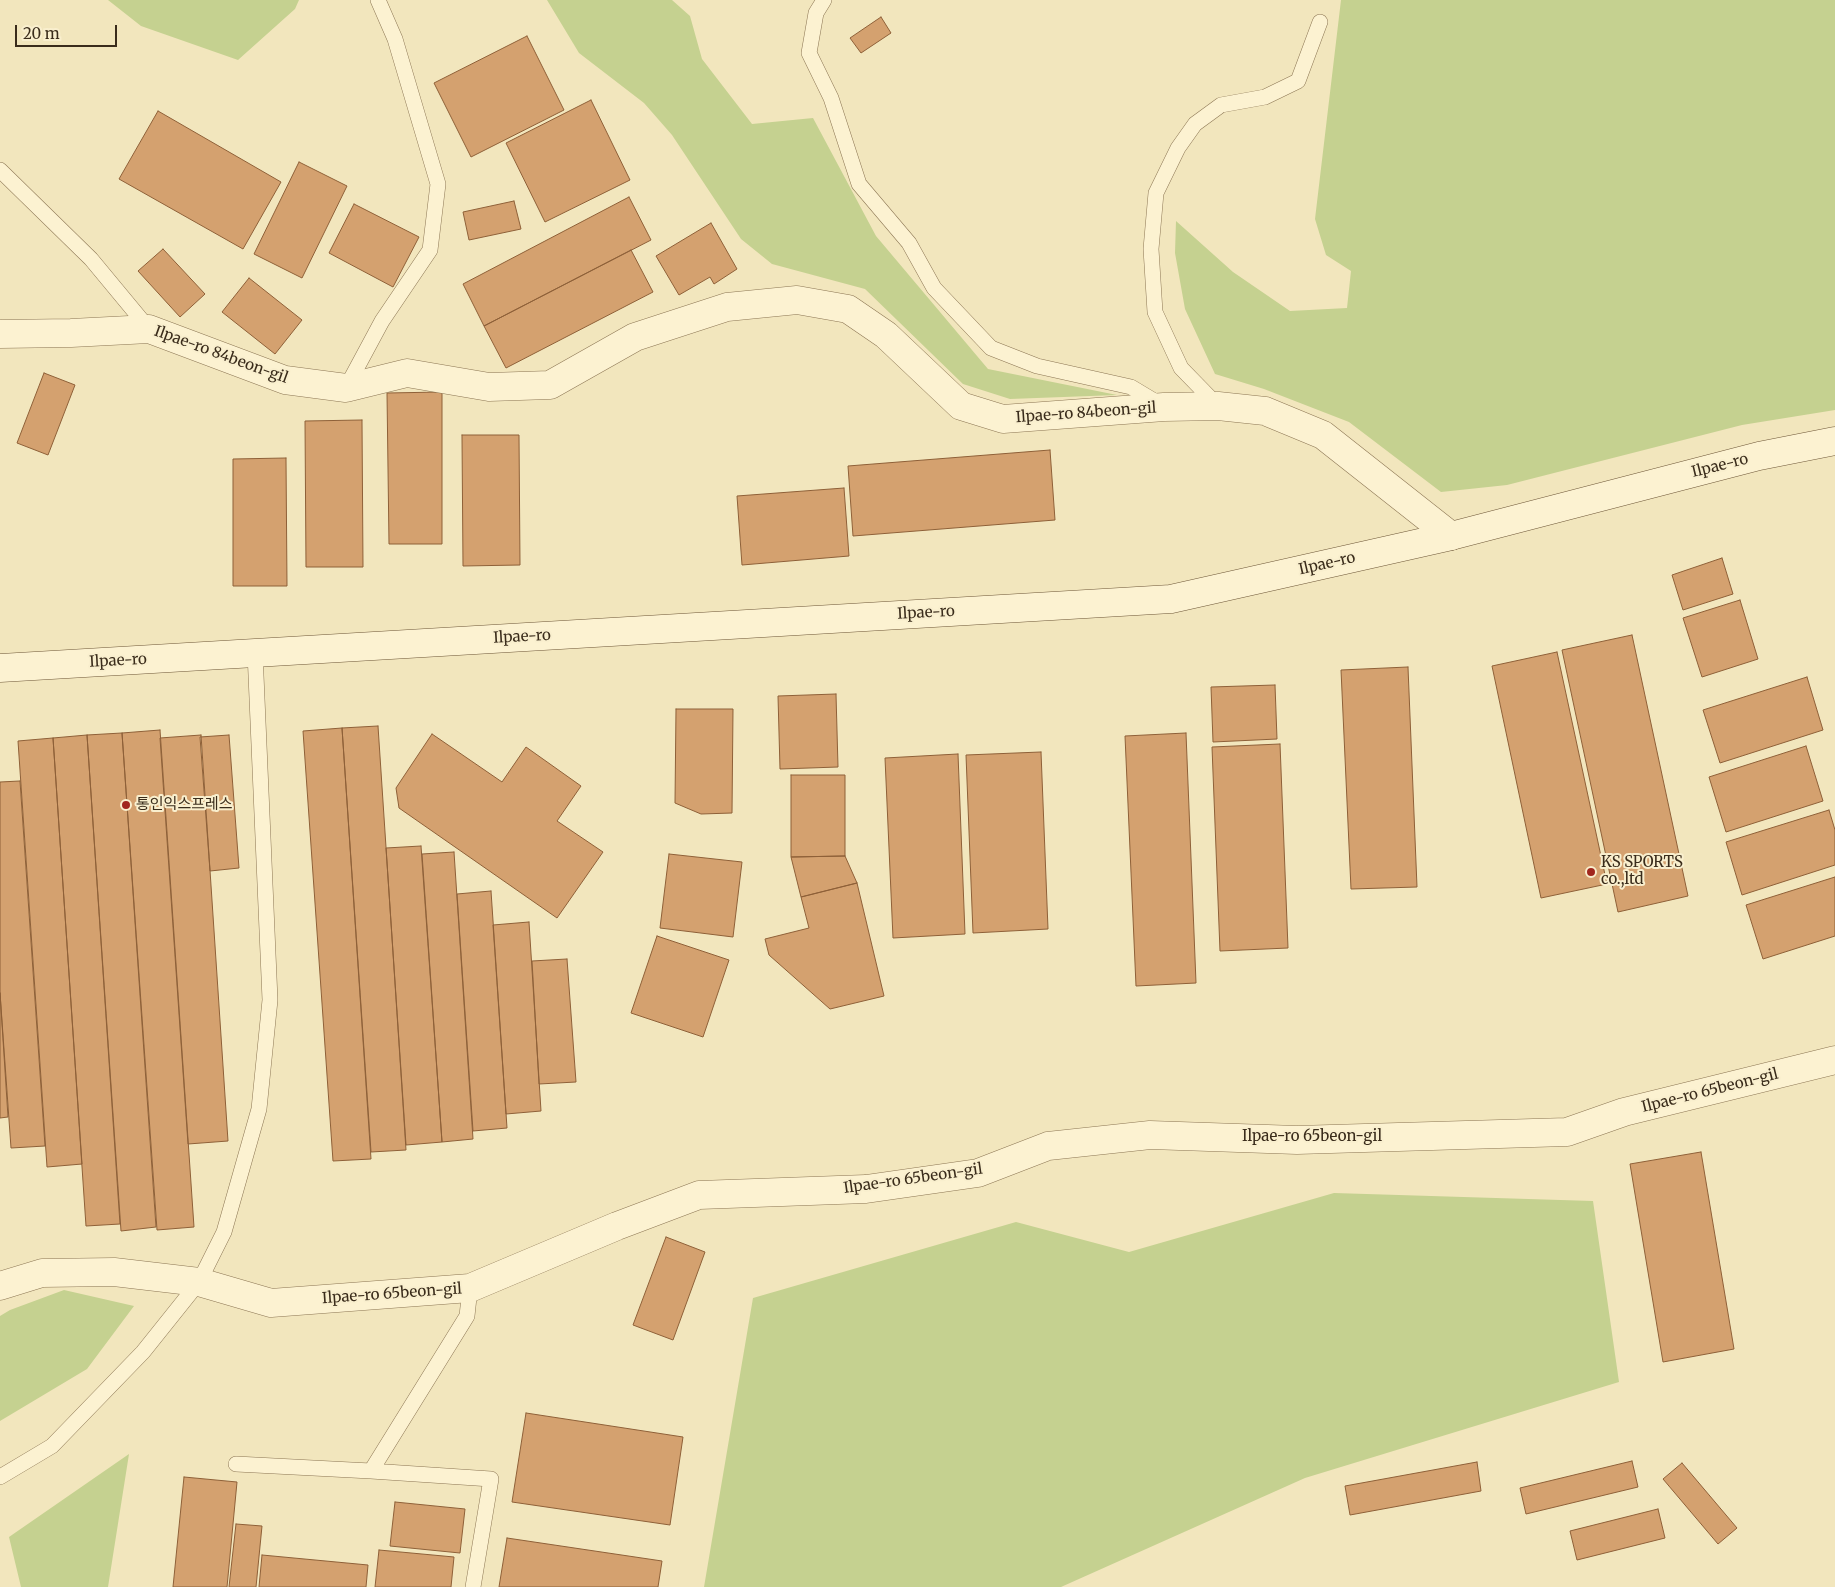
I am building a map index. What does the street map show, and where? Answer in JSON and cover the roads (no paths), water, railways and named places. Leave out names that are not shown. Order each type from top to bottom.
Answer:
[{"type":"street","name":"Ilpae-ro 84beon-gil","points":[[0,334],[149,329],[285,380],[346,388],[407,373],[489,387],[550,384],[644,334],[727,307],[797,300],[848,309],[886,335],[961,406],[1003,419],[1164,407],[1218,406],[1265,411],[1323,435],[1451,536]]},
{"type":"street","name":"Ilpae-ro","points":[[0,668],[1171,599],[1451,536],[1759,456],[1835,441]]},
{"type":"street","name":"Ilpae-ro 65beon-gil","points":[[0,1286],[42,1273],[114,1272],[199,1282],[271,1303],[470,1288],[617,1226],[699,1195],[866,1189],[978,1173],[1048,1146],[1150,1135],[1297,1140],[1567,1132],[1624,1112],[1835,1060]]},
{"type":"lane","points":[[346,388],[382,321],[430,250],[438,184],[395,39],[378,0]]},
{"type":"lane","points":[[824,0],[816,12],[809,53],[831,98],[859,184],[909,243],[934,288],[990,348],[1037,366],[1131,387],[1164,407]]},
{"type":"lane","points":[[1218,406],[1180,368],[1155,312],[1151,249],[1156,193],[1178,148],[1195,124],[1221,105],[1264,97],[1298,81],[1320,22]]},
{"type":"lane","points":[[0,170],[91,259],[149,329]]},
{"type":"lane","points":[[0,1476],[52,1446],[143,1352],[199,1282],[224,1232],[259,1109],[269,1010],[255,652]]},
{"type":"lane","points":[[371,1471],[467,1316],[470,1288]]},
{"type":"lane","points":[[236,1464],[491,1479],[473,1587]]},
{"type":"place","name":"통인익스프레스","points":[[126,805]]},
{"type":"place","name":"KS SPORTS co.,ltd","points":[[1591,872]]}]
